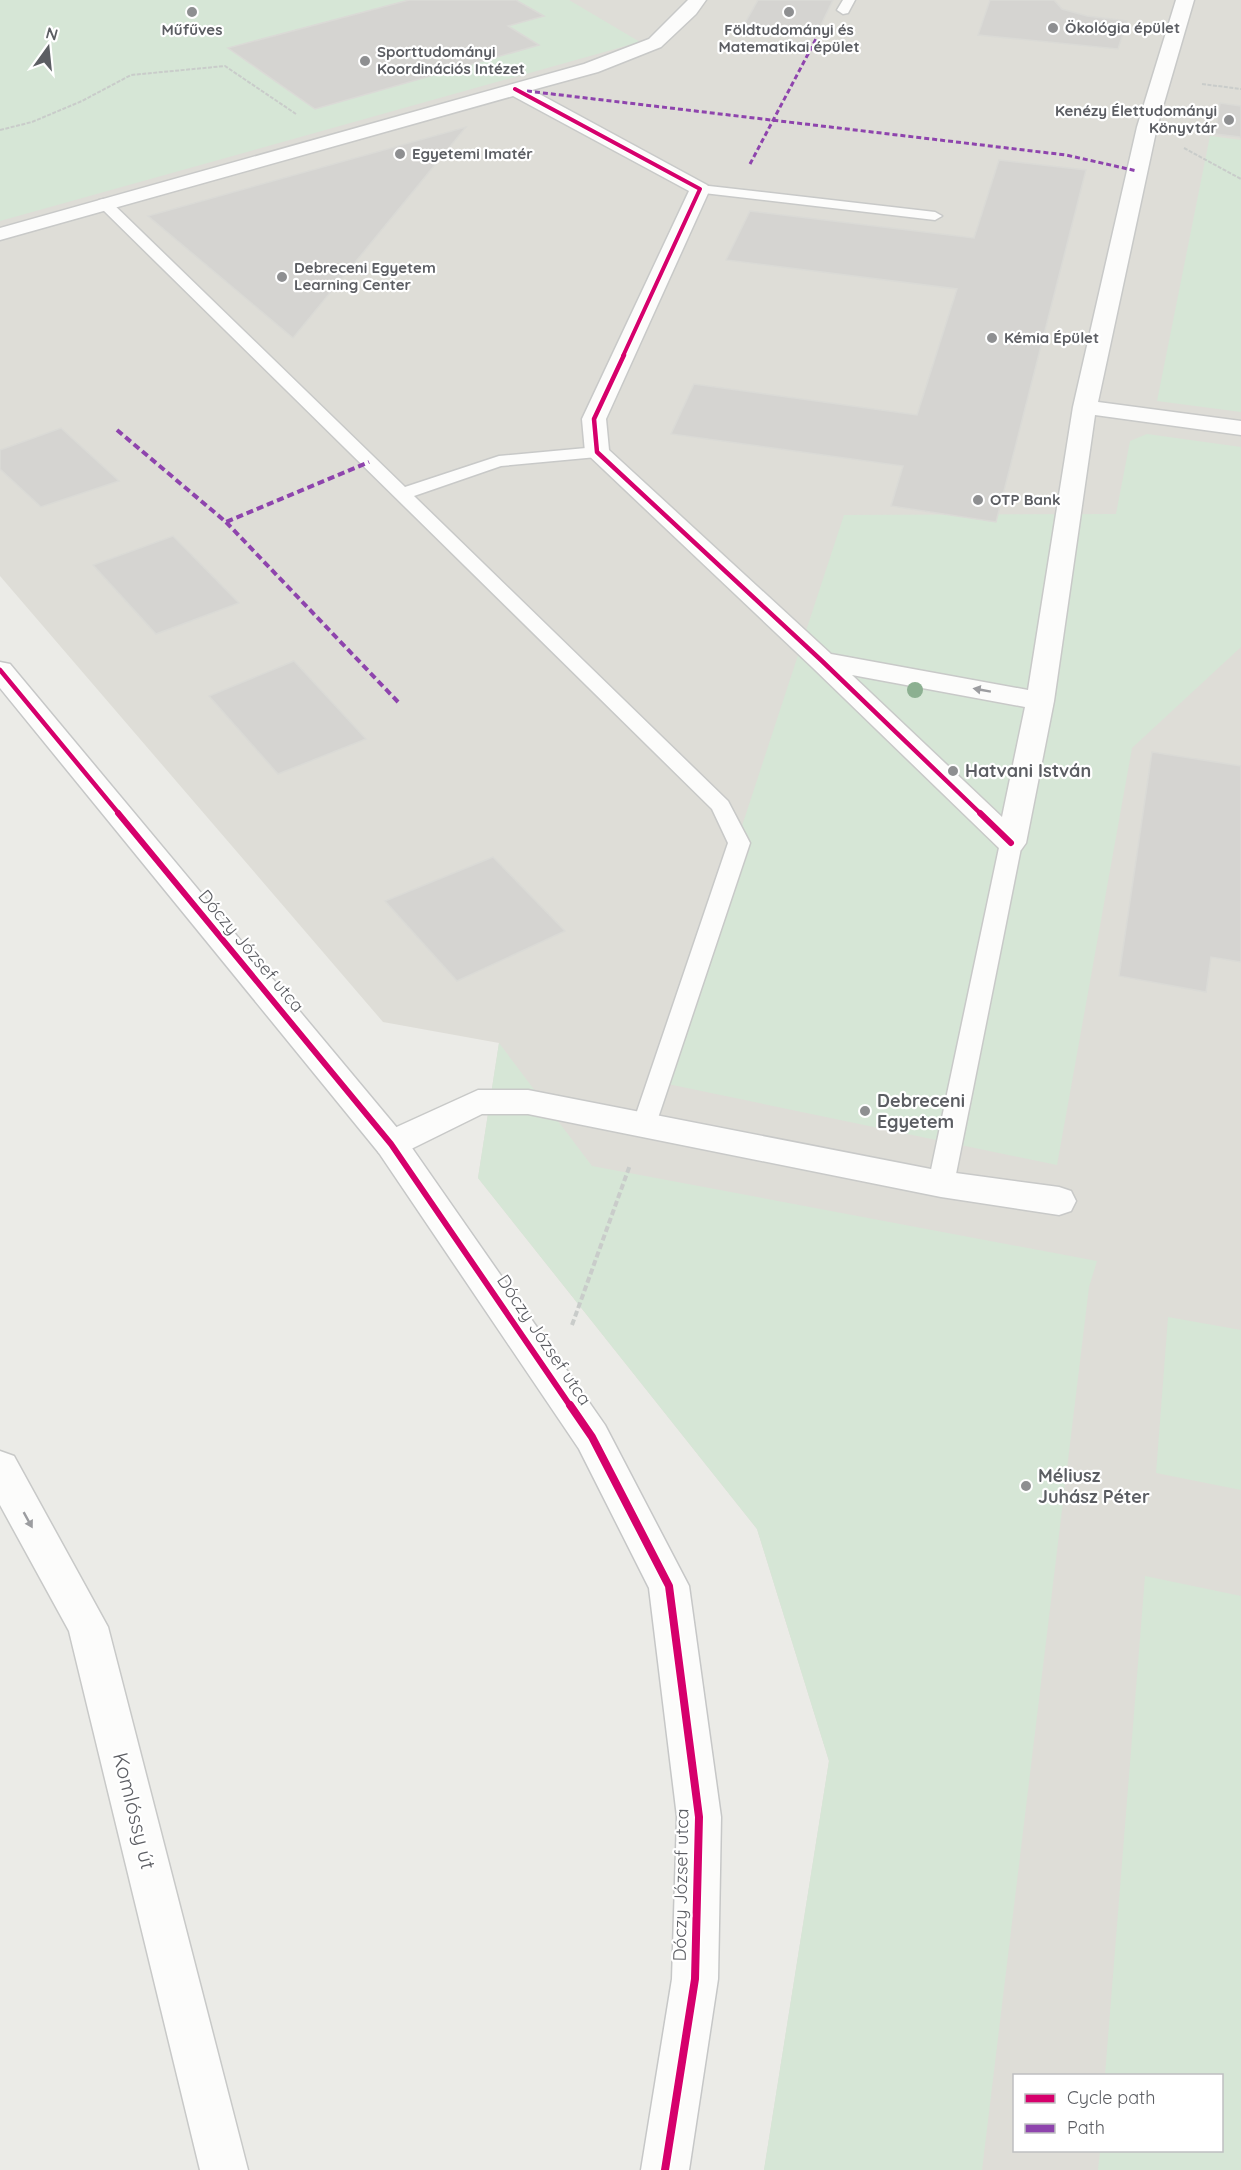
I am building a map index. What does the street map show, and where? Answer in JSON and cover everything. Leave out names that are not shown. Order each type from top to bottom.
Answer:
[{"type":"street","points":[[0,234],[591,68],[655,43],[690,10],[697,0]]},
{"type":"street","points":[[1011,843],[1040,701],[1085,407],[1147,128],[1185,0]]},
{"type":"street","points":[[515,89],[700,189],[594,419],[597,452],[822,661],[1011,843]]},
{"type":"street","points":[[1085,407],[1241,428]]},
{"type":"street","points":[[822,661],[1040,701]]},
{"type":"street","name":"Dóczy József utca","points":[[0,670],[391,1144],[592,1437],[669,1586],[699,1817],[695,1979],[665,2170]]},
{"type":"street","points":[[391,1144],[478,1102],[528,1102],[941,1184],[1059,1201]]},
{"type":"street","name":"Komlóssy út","points":[[0,1468],[88,1627],[224,2170]]},
{"type":"lane","points":[[700,189],[935,216]]},
{"type":"lane","points":[[104,203],[721,806],[739,843],[644,1126]]},
{"type":"lane","points":[[402,495],[499,461],[597,452]]},
{"type":"lane","points":[[941,1184],[1011,843]]},
{"type":"path","points":[[0,130],[32,122],[82,101],[131,75],[225,66],[298,115]]},
{"type":"path","points":[[1147,128],[1241,179]]},
{"type":"path","points":[[537,1356],[569,1334],[644,1126]]},
{"type":"shaded area","name":"Debreceni Egyetem","points":[[0,0],[1241,0],[1241,2170],[764,2170],[829,1761],[757,1529],[478,1178],[499,1043],[383,1022],[0,576]]},
{"type":"green space","points":[[0,0],[569,0],[640,42],[0,221]]},
{"type":"green space","points":[[1210,136],[1241,140],[1241,412],[1157,401]]},
{"type":"green space","points":[[1147,434],[1241,447],[1241,647],[1132,748],[1057,1165],[658,1082],[844,515],[1116,514],[1130,441]]},
{"type":"green space","points":[[499,1043],[592,1166],[1097,1261],[1089,1287],[982,2170],[764,2170],[829,1761],[757,1529],[478,1178]]},
{"type":"green space","points":[[1168,1317],[1241,1330],[1241,1490],[1156,1473]]},
{"type":"green space","points":[[1145,1576],[1241,1596],[1241,2170],[1098,2170],[1100,2152],[1223,2152],[1223,2074],[1105,2074]]},
{"type":"building","name":"Sporttudományi Koordinációs Intézet","points":[[409,0],[516,0],[544,16],[508,26],[539,45],[315,109],[228,48]]},
{"type":"building","name":"Földtudományi és Matematikai épület","points":[[758,0],[833,0],[817,33],[744,25]]},
{"type":"building","name":"Ökológia épület","points":[[990,0],[1054,0],[1062,9],[1087,16],[1127,21],[1118,49],[978,35]]},
{"type":"building","name":"Kenézy Élettudományi Könyvtár","points":[[1220,103],[1241,106],[1241,137],[1215,134]]},
{"type":"building","name":"Debreceni Egyetem Learning Center","points":[[466,127],[293,338],[148,216]]},
{"type":"building","name":"Kémia Épület","points":[[999,160],[1086,170],[996,522],[891,506],[903,466],[671,434],[694,384],[917,415],[957,289],[726,260],[750,211],[974,238]]},
{"type":"building","points":[[61,428],[119,481],[41,507],[0,469],[0,450]]},
{"type":"building","points":[[173,536],[239,603],[156,634],[93,565]]},
{"type":"building","points":[[294,661],[366,739],[278,774],[209,696]]},
{"type":"building","points":[[1152,752],[1241,766],[1241,962],[1211,957],[1206,992],[1119,976]]},
{"type":"building","points":[[493,857],[565,931],[457,981],[385,901]]},
{"type":"marked path","points":[[750,164],[816,39]]},
{"type":"marked path","points":[[527,91],[1066,155],[1137,171]]},
{"type":"marked path","points":[[117,430],[226,522],[369,462]]},
{"type":"marked path","points":[[226,522],[399,703]]},
{"type":"cycle path","points":[[515,89],[700,189],[594,419],[597,452],[822,661],[1011,843]]},
{"type":"cycle path","points":[[0,670],[391,1144],[592,1437],[669,1586],[699,1817],[695,1979],[665,2170]]},
{"type":"place","name":"Műfűves","points":[[192,12]]},
{"type":"place","name":"Földtudományi és Matematikai épület","points":[[789,12]]},
{"type":"place","name":"Ökológia épület","points":[[1053,28]]},
{"type":"place","name":"Sporttudományi Koordinációs Intézet","points":[[365,61]]},
{"type":"place","name":"Kenézy Élettudományi Könyvtár","points":[[1229,120]]},
{"type":"place","name":"Egyetemi Imatér","points":[[400,154]]},
{"type":"place","name":"Debreceni Egyetem Learning Center","points":[[282,277]]},
{"type":"place","name":"Kémia Épület","points":[[992,338]]},
{"type":"place","name":"OTP Bank","points":[[978,500]]},
{"type":"place","name":"Hatvani István","points":[[953,771]]},
{"type":"place","name":"Debreceni Egyetem","points":[[865,1111]]},
{"type":"place","name":"Méliusz Juhász Péter","points":[[1026,1486]]}]
